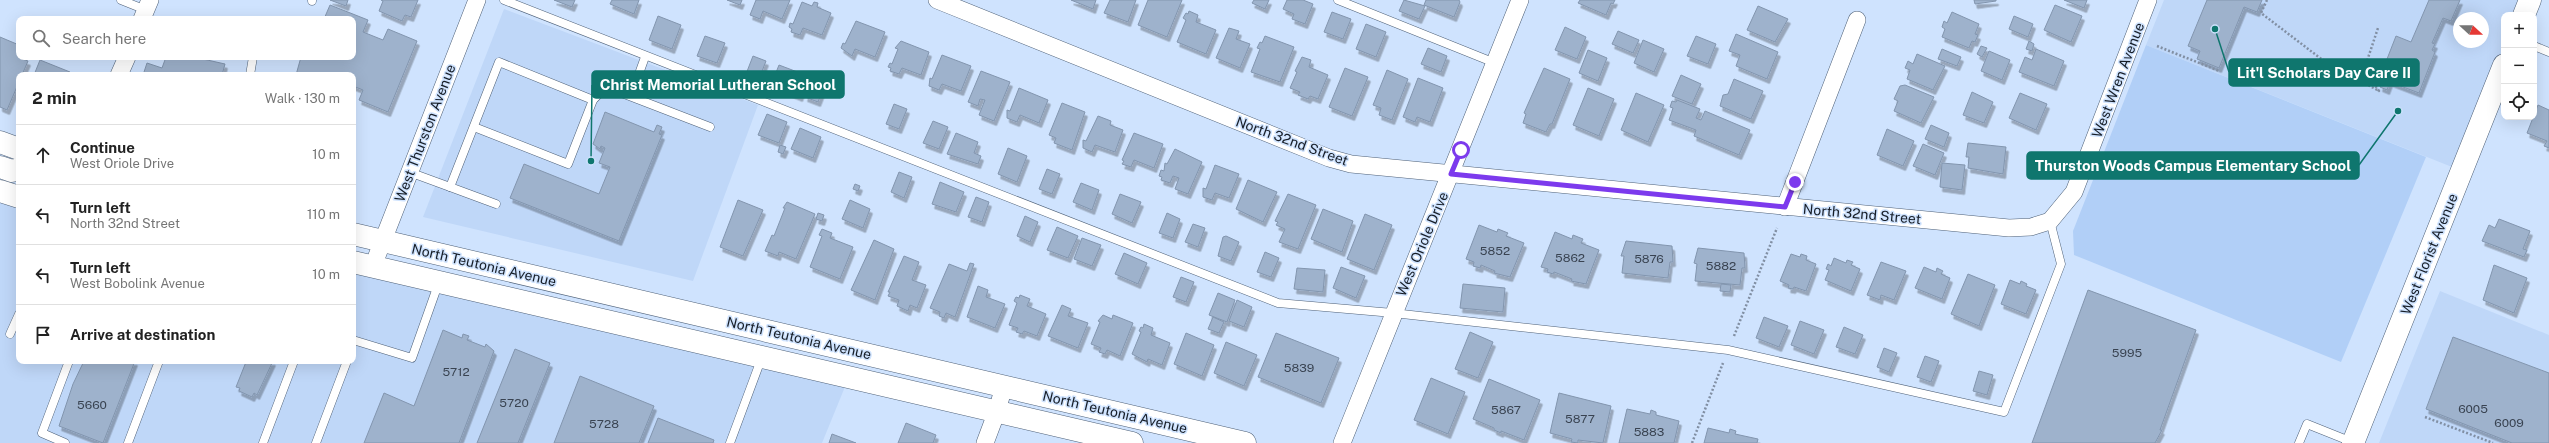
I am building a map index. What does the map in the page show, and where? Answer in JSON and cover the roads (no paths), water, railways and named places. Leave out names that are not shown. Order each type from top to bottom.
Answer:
[{"type":"main road","points":[[2525,12],[2530,0]]},
{"type":"main road","name":"West Florist Avenue","points":[[2353,443],[2501,73]]},
{"type":"main road","points":[[0,142],[16,148]]},
{"type":"main road","points":[[0,167],[16,169]]},
{"type":"main road","points":[[0,191],[16,196]]},
{"type":"main road","name":"North Teutonia Avenue","points":[[356,235],[1245,443]]},
{"type":"main road","name":"North Teutonia Avenue","points":[[358,264],[440,281],[1132,443]]},
{"type":"street","name":"West Thurston Avenue","points":[[358,264],[382,241],[477,0]]},
{"type":"street","name":"North 32nd Street","points":[[937,0],[1330,158],[1351,164],[2009,228],[2031,227],[2050,220]]},
{"type":"street","name":"West Oriole Drive","points":[[1342,443],[1520,0]]},
{"type":"street","name":"West Wren Avenue","points":[[2050,220],[2074,192],[2148,0]]},
{"type":"street","points":[[1785,207],[1857,20]]},
{"type":"street","points":[[120,72],[126,60]]},
{"type":"street","points":[[984,443],[997,411],[1004,386]]},
{"type":"lane","points":[[121,0],[146,10]]},
{"type":"lane","points":[[504,0],[646,57],[1278,303],[1393,313],[1728,350],[2004,412],[2062,264],[2050,220]]},
{"type":"lane","points":[[1338,0],[1495,63]]},
{"type":"lane","points":[[2537,47],[2549,52]]},
{"type":"lane","points":[[631,96],[646,57]]},
{"type":"lane","points":[[250,72],[252,60]]},
{"type":"lane","points":[[450,187],[499,62],[593,100]]},
{"type":"lane","points":[[474,127],[568,164],[593,100],[606,87],[710,127]]},
{"type":"lane","points":[[409,172],[496,204]]},
{"type":"lane","points":[[356,343],[412,358],[440,281]]},
{"type":"lane","points":[[10,334],[16,321]]},
{"type":"lane","points":[[730,443],[762,356]]},
{"type":"lane","points":[[65,443],[42,433],[68,364]]},
{"type":"lane","points":[[128,443],[158,364]]},
{"type":"lane","points":[[263,443],[293,364]]},
{"type":"lane","points":[[316,443],[346,364]]},
{"type":"lane","points":[[2299,443],[2307,424],[2353,443]]},
{"type":"place","name":"Lit'l Scholars Day Care II","points":[[2215,29]]},
{"type":"place","name":"Thurston Woods Campus Elementary School","points":[[2398,111]]},
{"type":"place","name":"Christ Memorial Lutheran School","points":[[591,161]]}]
